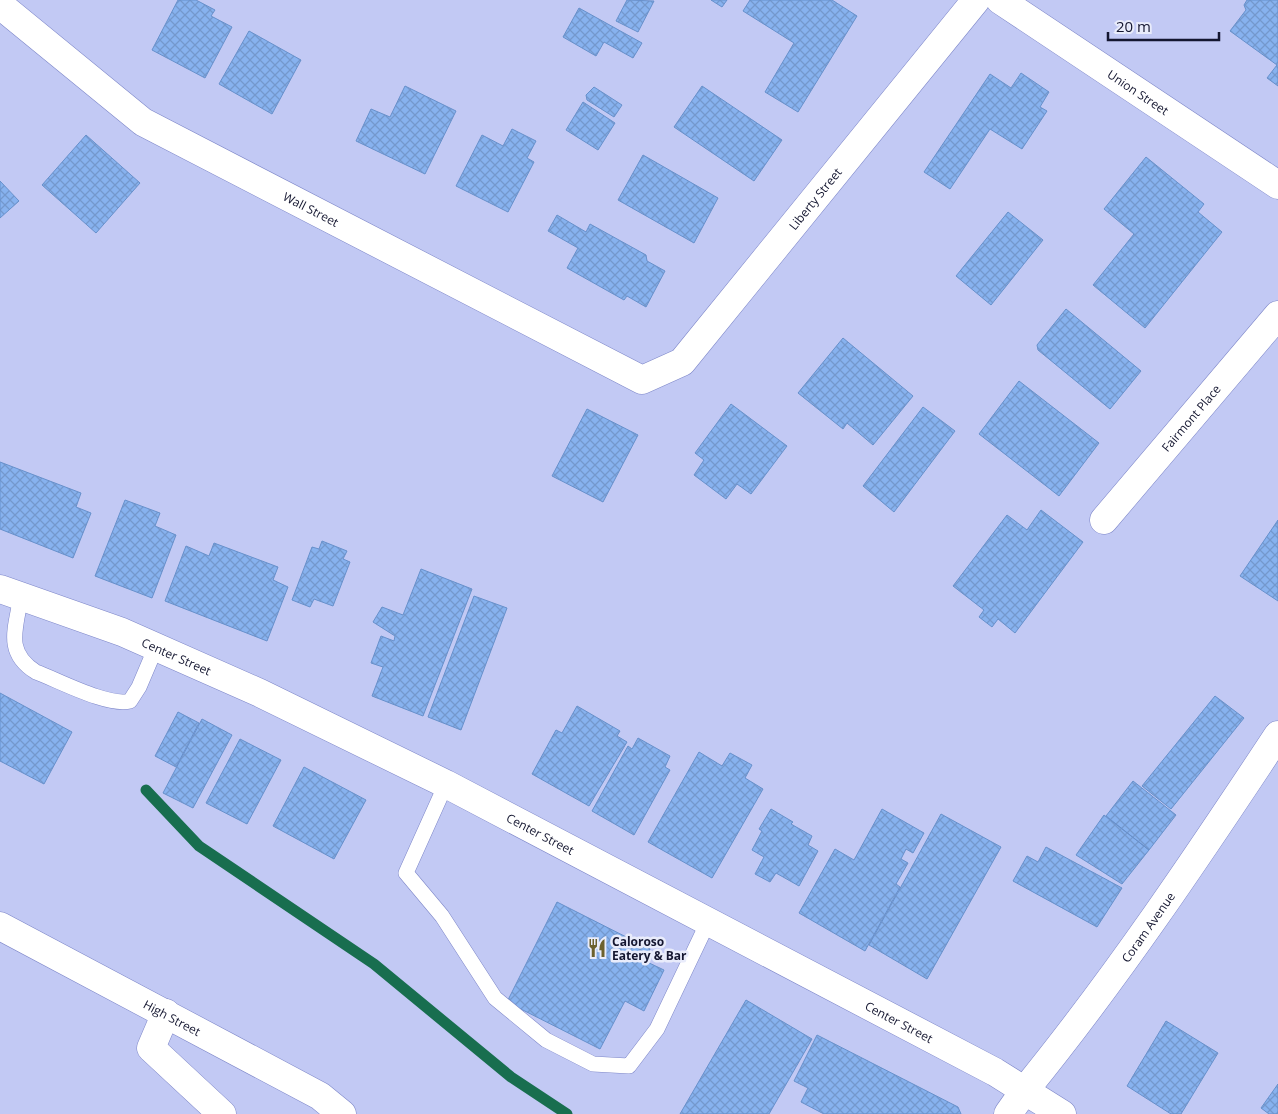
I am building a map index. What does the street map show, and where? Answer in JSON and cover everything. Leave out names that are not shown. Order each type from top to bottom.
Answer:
[{"type":"street","name":"Liberty Street","points":[[642,380],[682,362],[976,0]]},
{"type":"street","name":"Union Street","points":[[1000,0],[1278,185]]},
{"type":"street","name":"Wall Street","points":[[0,6],[143,122],[642,380]]},
{"type":"street","name":"Fairmont Place","points":[[1104,520],[1278,315]]},
{"type":"street","name":"Center Street","points":[[10,593],[122,632],[260,693],[446,784],[995,1072],[1062,1114]]},
{"type":"street","name":"Coram Avenue","points":[[1008,1114],[1025,1090],[1078,1026],[1187,872],[1278,735]]},
{"type":"street","name":"High Street","points":[[0,926],[320,1096],[342,1114]]},
{"type":"street","points":[[166,1014],[152,1048],[222,1114]]},
{"type":"lane","points":[[10,593],[17,655],[26,666],[36,672],[100,697],[122,703],[130,701],[139,687],[156,647]]},
{"type":"lane","points":[[446,784],[406,873],[442,916],[495,998],[546,1040],[593,1064],[629,1066],[657,1029],[708,922]]},
{"type":"building","points":[[178,0],[196,0],[215,10],[211,16],[232,27],[205,78],[152,50]]},
{"type":"building","points":[[627,0],[654,1],[638,32],[616,21]]},
{"type":"building","points":[[711,0],[727,0],[722,7]]},
{"type":"building","points":[[750,0],[832,0],[857,16],[798,112],[765,92],[794,43],[743,11]]},
{"type":"building","points":[[1247,0],[1278,0],[1278,86],[1267,78],[1277,65],[1230,31],[1246,10],[1244,5]]},
{"type":"building","points":[[579,8],[642,43],[633,58],[604,42],[596,56],[563,37]]},
{"type":"building","points":[[249,31],[301,60],[272,114],[219,84]]},
{"type":"building","points":[[1021,73],[1049,92],[1040,107],[1047,111],[1022,149],[990,129],[950,189],[924,172],[990,74],[1011,88]]},
{"type":"building","points":[[405,86],[456,111],[425,174],[356,141],[371,109],[390,117]]},
{"type":"building","points":[[702,86],[782,140],[754,181],[674,127]]},
{"type":"building","points":[[594,87],[622,105],[614,117],[587,100],[586,95]]},
{"type":"building","points":[[583,102],[615,123],[598,150],[566,130]]},
{"type":"building","points":[[512,129],[536,141],[527,158],[534,162],[508,212],[456,186],[482,135],[503,146]]},
{"type":"building","points":[[86,135],[140,183],[96,233],[42,185]]},
{"type":"building","points":[[643,155],[718,198],[694,243],[618,200]]},
{"type":"building","points":[[1146,157],[1204,204],[1198,212],[1222,232],[1145,328],[1093,285],[1134,234],[1104,209]]},
{"type":"building","points":[[0,181],[19,201],[0,218]]},
{"type":"building","points":[[1008,212],[1043,240],[991,305],[956,276]]},
{"type":"building","points":[[557,215],[586,232],[590,224],[646,255],[647,261],[665,271],[646,307],[627,296],[624,300],[567,268],[578,248],[548,231]]},
{"type":"building","points":[[1066,309],[1141,371],[1110,409],[1038,350],[1037,345]]},
{"type":"building","points":[[843,338],[913,396],[873,445],[847,423],[843,429],[798,393]]},
{"type":"building","points":[[1019,381],[1099,443],[1059,496],[979,434]]},
{"type":"building","points":[[731,404],[787,446],[751,494],[737,484],[726,499],[694,475],[704,460],[695,453]]},
{"type":"building","points":[[923,407],[955,431],[894,512],[863,486]]},
{"type":"building","points":[[587,409],[638,435],[603,502],[552,476]]},
{"type":"building","points":[[0,462],[81,493],[76,507],[91,513],[73,558],[0,529]]},
{"type":"building","points":[[125,500],[160,513],[155,526],[176,535],[152,598],[95,576]]},
{"type":"building","points":[[1041,510],[1083,542],[1015,633],[998,619],[992,627],[979,617],[984,610],[953,586],[1007,515],[1027,530]]},
{"type":"building","points":[[1278,520],[1278,601],[1240,576]]},
{"type":"building","points":[[322,541],[347,551],[343,559],[350,562],[333,606],[314,599],[310,607],[292,600],[312,547],[319,549]]},
{"type":"building","points":[[214,543],[278,567],[273,580],[288,587],[267,641],[165,601],[186,546],[209,556]]},
{"type":"building","points":[[421,569],[472,589],[423,716],[372,696],[383,667],[371,663],[381,636],[394,641],[395,636],[373,622],[382,607],[403,615]]},
{"type":"building","points":[[474,596],[507,608],[461,730],[428,717]]},
{"type":"building","points":[[0,693],[72,732],[44,784],[0,761]]},
{"type":"building","points":[[1215,696],[1244,718],[1171,809],[1142,786]]},
{"type":"building","points":[[577,706],[620,731],[617,736],[627,742],[589,806],[532,774],[556,730],[562,733]]},
{"type":"building","points":[[178,712],[199,723],[176,767],[155,756]]},
{"type":"building","points":[[202,719],[232,735],[193,808],[163,793]]},
{"type":"building","points":[[638,738],[670,756],[665,767],[670,770],[634,835],[592,811],[628,746],[632,749]]},
{"type":"building","points":[[240,739],[281,760],[247,824],[206,803]]},
{"type":"building","points":[[699,752],[722,766],[730,753],[752,765],[745,778],[763,789],[712,878],[648,842]]},
{"type":"building","points":[[304,767],[366,800],[334,859],[273,826]]},
{"type":"building","points":[[1133,781],[1176,815],[1149,850],[1106,816]]},
{"type":"building","points":[[771,809],[793,822],[791,824],[812,836],[808,845],[818,851],[799,886],[776,873],[770,882],[755,874],[764,857],[752,850],[762,831],[759,829]]},
{"type":"building","points":[[882,809],[924,833],[913,853],[906,849],[901,859],[908,863],[896,884],[900,887],[865,951],[799,913],[835,849],[854,860]]},
{"type":"building","points":[[941,814],[1001,847],[927,979],[869,945]]},
{"type":"building","points":[[1104,815],[1149,850],[1122,884],[1076,855]]},
{"type":"building","points":[[1046,847],[1122,888],[1097,927],[1013,881],[1027,856],[1038,862]]},
{"type":"building","points":[[557,902],[650,949],[645,961],[664,970],[644,1011],[625,1001],[600,1049],[507,1002]]},
{"type":"building","points":[[746,1000],[812,1039],[769,1114],[680,1114]]},
{"type":"building","points":[[1166,1021],[1218,1053],[1181,1114],[1171,1114],[1127,1086]]},
{"type":"building","points":[[817,1035],[958,1107],[961,1114],[824,1114],[801,1102],[808,1088],[794,1081]]},
{"type":"building","points":[[1278,1084],[1278,1114],[1269,1114],[1261,1108]]},
{"type":"waterway","points":[[146,790],[199,846],[374,964],[511,1077],[567,1114]]},
{"type":"place","name":"Caloroso Eatery & Bar","points":[[597,948]]}]
